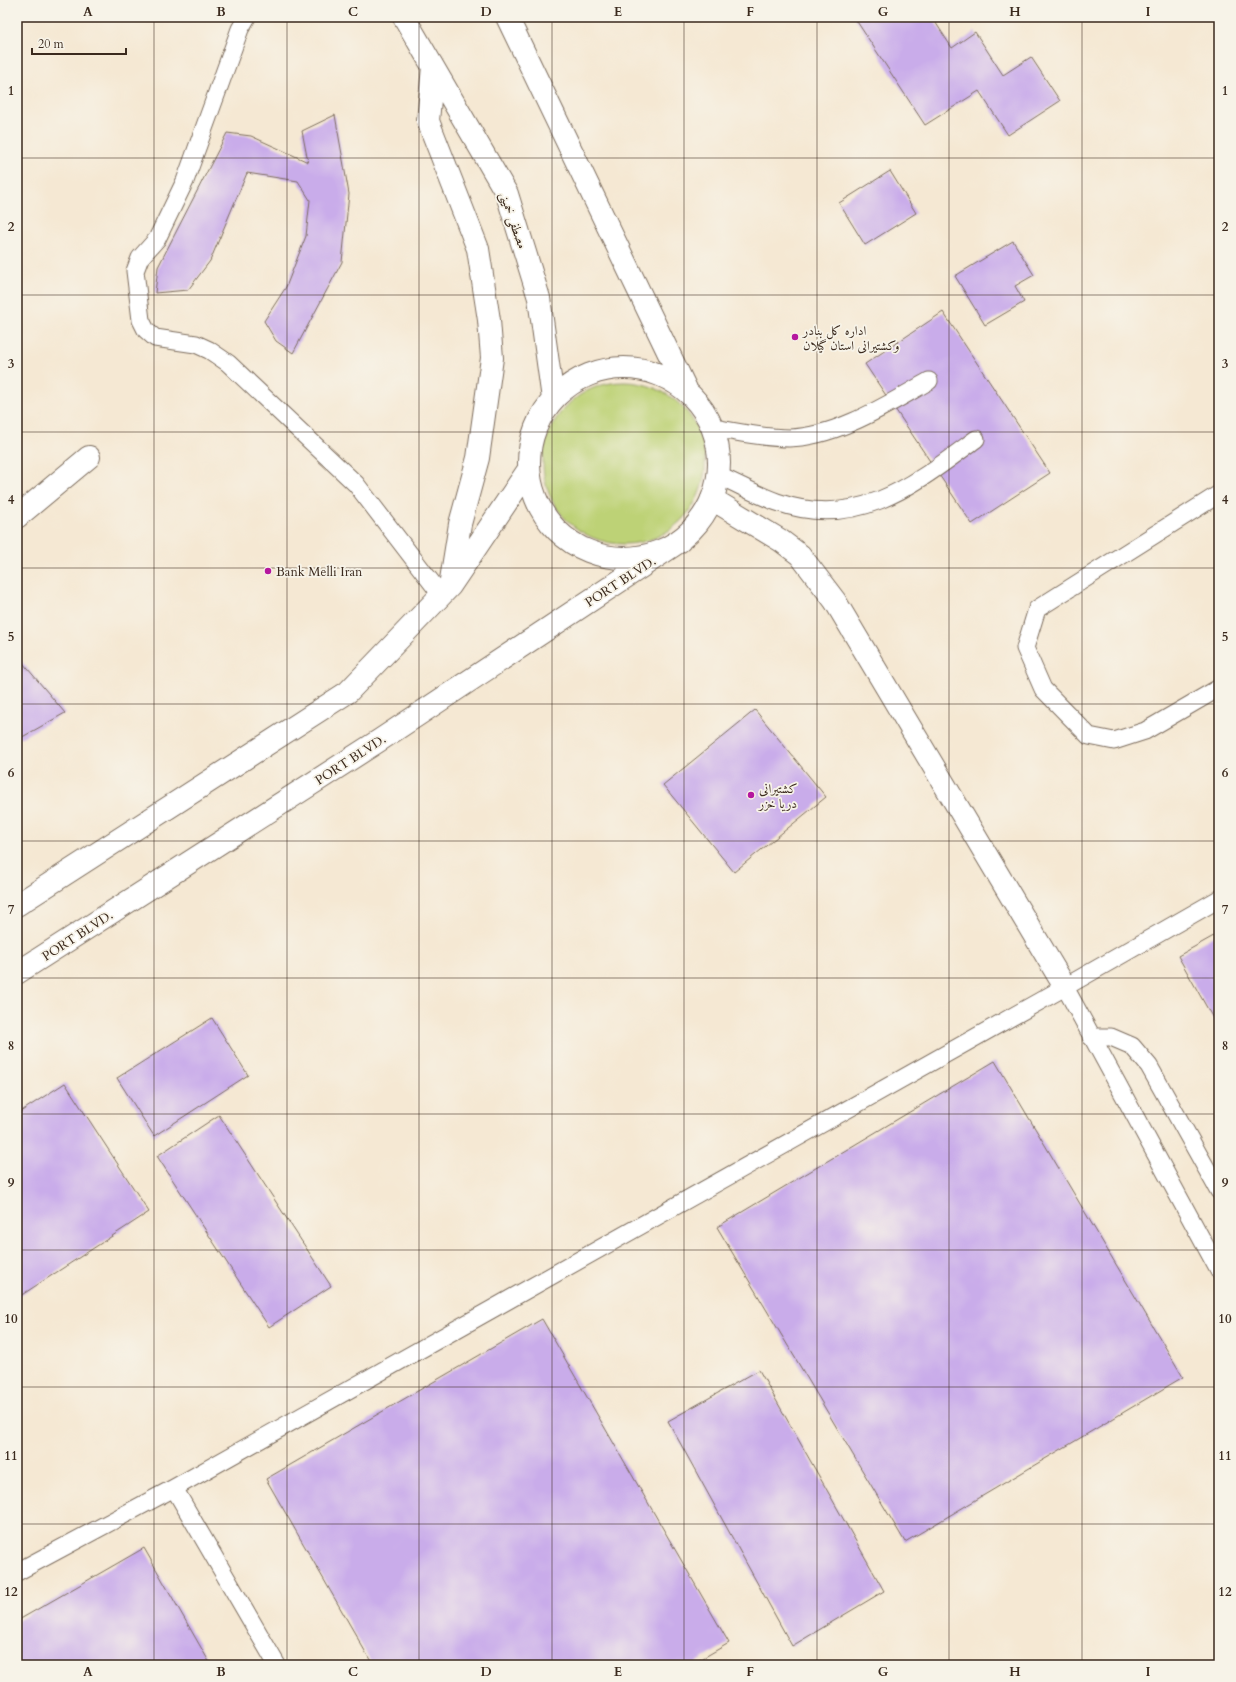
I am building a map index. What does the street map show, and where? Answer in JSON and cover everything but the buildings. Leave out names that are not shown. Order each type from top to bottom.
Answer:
[{"type":"main road","name":"مصطفی خمینی","points":[[404,17],[507,194],[539,298],[553,398]]},
{"type":"main road","points":[[507,17],[686,389],[702,407],[713,428],[719,452],[719,476],[712,499],[700,521],[680,541],[660,551],[635,558],[610,557],[585,550],[563,536],[546,517],[534,494],[529,469],[530,443],[539,419],[553,398],[572,383],[594,372],[618,367],[643,369],[665,376],[686,389]]},
{"type":"main road","points":[[433,68],[428,121],[478,249],[489,320],[492,358],[478,458],[460,524],[446,591]]},
{"type":"main road","points":[[17,517],[89,457]]},
{"type":"main road","points":[[17,905],[348,692],[446,591],[529,469]]},
{"type":"main road","points":[[712,499],[780,540],[800,555],[835,601],[1065,988]]},
{"type":"main road","name":"PORT BLVD.","points":[[17,973],[373,744],[680,541]]},
{"type":"lane","points":[[247,17],[240,29],[185,181],[156,239],[140,258],[137,264],[135,271],[141,320],[146,330],[155,338],[196,344],[209,350],[228,363],[356,484],[446,591]]},
{"type":"lane","points":[[713,428],[758,436],[790,438],[824,432],[862,418],[929,381]]},
{"type":"lane","points":[[719,476],[777,502],[824,512],[855,508],[880,501],[920,480],[976,439]]},
{"type":"lane","points":[[1219,494],[1037,609],[1025,648],[1043,689],[1089,736],[1114,741],[1145,731],[1219,688]]},
{"type":"lane","points":[[17,1572],[174,1488],[1065,988],[1219,899]]},
{"type":"lane","points":[[1065,988],[1219,1271]]},
{"type":"lane","points":[[1091,1037],[1111,1037],[1132,1046],[1149,1066],[1219,1191]]},
{"type":"lane","points":[[174,1488],[277,1665]]},
{"type":"green space","points":[[616,382],[632,382],[648,385],[662,391],[676,400],[687,411],[696,425],[702,439],[705,463],[704,479],[696,501],[687,515],[676,526],[662,535],[648,541],[632,544],[616,544],[600,541],[586,535],[572,526],[561,515],[552,501],[546,487],[543,471],[543,455],[546,439],[552,425],[561,411],[572,400],[586,391],[600,385]]},
{"type":"place","name":"اداره کل بنادر وکشتیرانی استان گیلان","points":[[795,337]]},
{"type":"place","name":"Bank Melli Iran","points":[[268,571]]},
{"type":"place","name":"کشتیرانی دریا خزر","points":[[751,795]]}]
